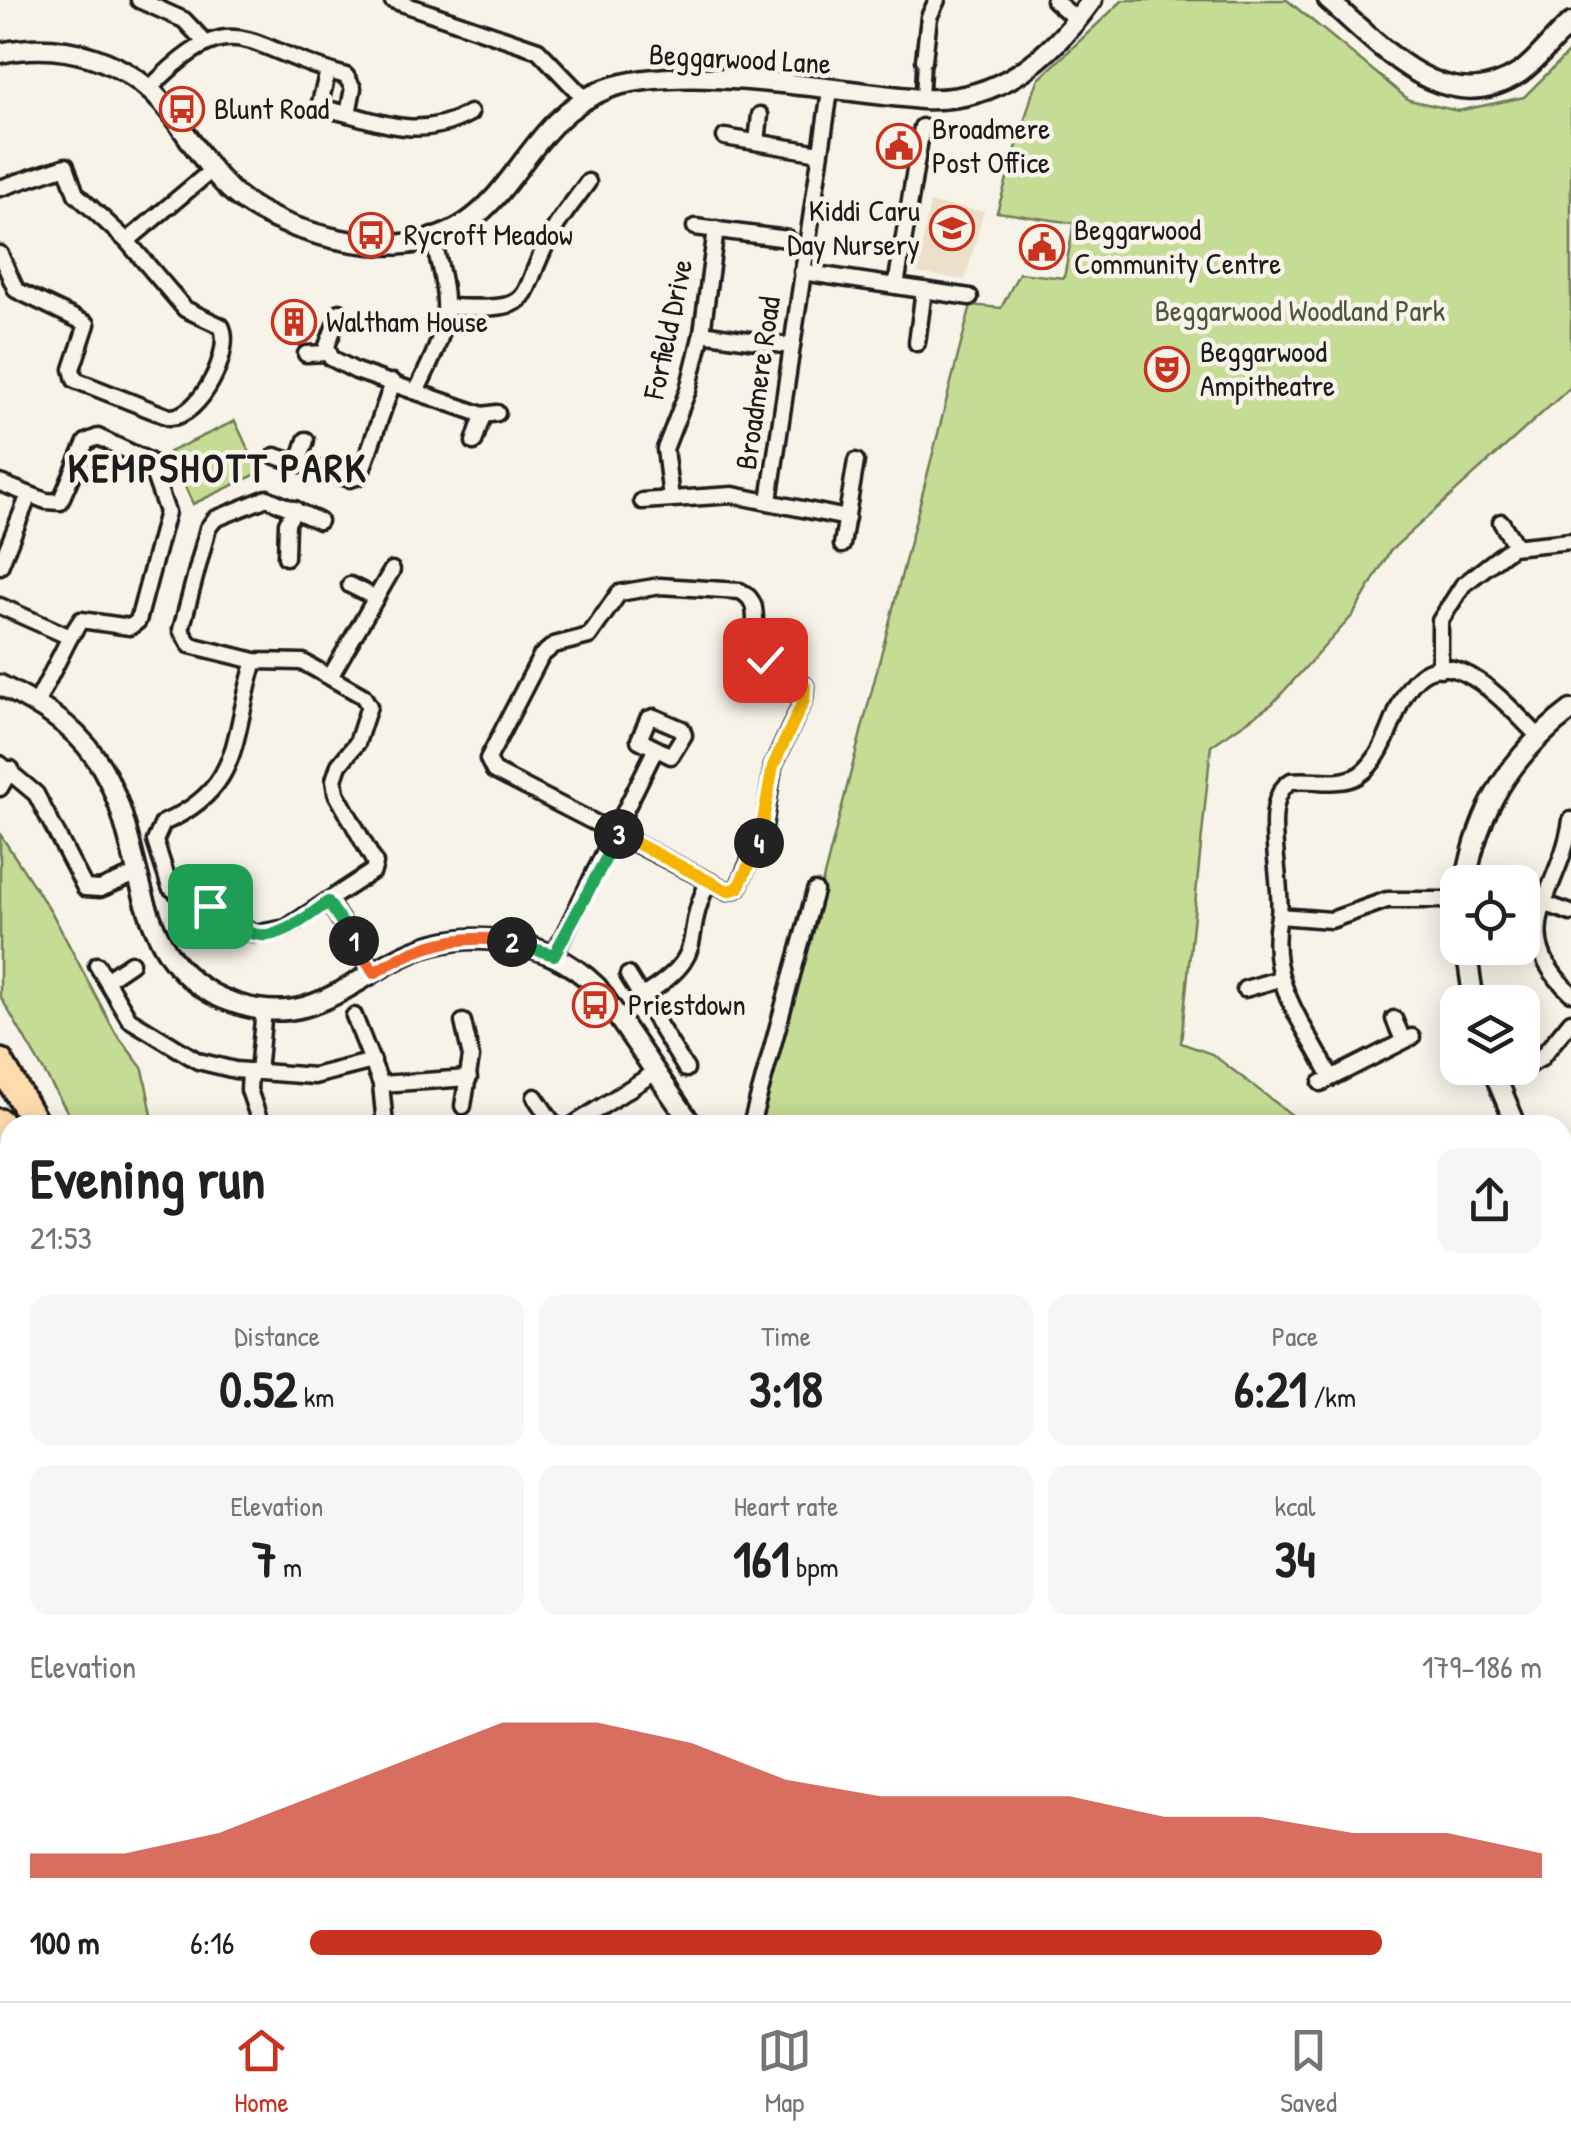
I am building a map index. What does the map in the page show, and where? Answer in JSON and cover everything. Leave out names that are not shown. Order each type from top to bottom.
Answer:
[{"type":"highway","points":[[0,1062],[30,1115]]},
{"type":"street","points":[[140,0],[184,20],[201,38]]},
{"type":"street","points":[[392,0],[538,50],[584,99]]},
{"type":"street","points":[[1054,0],[1077,20]]},
{"type":"street","name":"Beggarwood Lane","points":[[0,53],[37,48],[78,53],[121,70],[149,89],[212,170],[256,208],[316,232],[371,244],[432,236],[484,210],[512,182],[543,136],[584,99],[634,80],[664,76],[830,91],[970,96],[1010,80],[1056,47],[1092,0]]},
{"type":"street","points":[[922,95],[931,2]]},
{"type":"street","points":[[1336,3],[1414,74],[1458,88],[1486,86],[1513,76],[1567,27],[1571,11]]},
{"type":"street","points":[[149,89],[201,38],[238,31],[285,56],[350,80],[348,114]]},
{"type":"street","points":[[328,71],[319,108],[395,126],[441,128],[470,114]]},
{"type":"street","name":"Broadmere Road","points":[[769,501],[830,91]]},
{"type":"street","points":[[756,142],[760,115]]},
{"type":"street","points":[[896,286],[922,127]]},
{"type":"street","points":[[726,137],[820,153]]},
{"type":"street","points":[[0,188],[66,166],[76,194],[127,241],[186,308],[221,326],[226,334],[204,397],[176,418],[75,380],[72,370],[87,324],[16,290],[0,254]]},
{"type":"street","points":[[127,241],[212,170]]},
{"type":"street","points":[[448,307],[501,308],[522,298],[532,287],[551,234],[588,182]]},
{"type":"street","points":[[564,216],[580,226]]},
{"type":"street","name":"Forfield Drive","points":[[695,227],[788,239]]},
{"type":"street","name":"Forfield Drive","points":[[671,498],[665,449],[688,390],[702,333],[716,229]]},
{"type":"street","points":[[417,390],[448,307],[432,236]]},
{"type":"street","name":"Broadmere Road","points":[[802,272],[970,297]]},
{"type":"street","points":[[917,343],[924,290]]},
{"type":"street","points":[[327,354],[340,312]]},
{"type":"street","points":[[702,333],[790,346]]},
{"type":"street","points":[[306,354],[327,354],[356,371],[490,414],[474,442]]},
{"type":"street","points":[[274,456],[350,479],[360,476],[393,382]]},
{"type":"street","points":[[0,483],[60,502],[86,442],[98,437],[149,461],[166,501],[167,512],[138,621],[130,627],[81,620],[37,702]]},
{"type":"street","points":[[299,461],[306,440]]},
{"type":"street","points":[[842,545],[856,460]]},
{"type":"street","points":[[0,566],[28,495]]},
{"type":"street","points":[[642,501],[733,496],[848,518]]},
{"type":"street","points":[[255,661],[232,762],[211,794],[156,829],[159,858],[170,888],[182,898],[224,911],[254,934],[286,928],[373,871],[376,863],[336,793],[334,780],[335,772],[357,743],[368,700],[303,662],[255,661],[190,645],[181,630],[208,528],[214,519],[267,498],[319,521]]},
{"type":"street","points":[[286,557],[287,523],[296,509]]},
{"type":"street","points":[[1502,522],[1516,546]]},
{"type":"street","points":[[1440,669],[1439,630],[1446,606],[1491,559],[1516,546],[1571,541]]},
{"type":"street","points":[[330,677],[392,570]]},
{"type":"street","points":[[350,585],[376,598]]},
{"type":"street","points":[[632,588],[708,588],[750,596],[755,604],[758,651],[765,660],[805,686],[804,700],[773,766],[764,828],[738,888],[728,891],[616,832],[494,771],[488,759],[541,656],[554,645],[589,636],[611,602],[632,588]]},
{"type":"street","points":[[0,606],[70,637]]},
{"type":"street","points":[[1394,1019],[1408,1038],[1326,1080],[1279,979],[1274,951],[1282,886],[1274,818],[1281,788],[1298,780],[1343,781],[1361,774],[1384,744],[1410,686],[1440,669],[1472,673],[1538,736]]},
{"type":"street","points":[[0,684],[37,702],[76,734],[103,769],[153,929],[174,963],[220,998],[264,1010],[317,1005],[427,946],[468,939],[503,940],[554,955],[597,988],[685,1115]]},
{"type":"street","points":[[1469,865],[1489,802],[1538,736],[1571,710]]},
{"type":"street","points":[[554,955],[655,750]]},
{"type":"street","points":[[0,788],[5,767],[36,794],[86,888],[100,889],[136,874]]},
{"type":"street","points":[[1571,820],[1538,931],[1538,953],[1552,976],[1571,994]]},
{"type":"street","points":[[641,997],[685,963],[696,938],[700,899],[709,881]]},
{"type":"street","points":[[753,1115],[815,890]]},
{"type":"street","points":[[1279,916],[1332,920],[1388,900],[1440,900]]},
{"type":"street","points":[[328,902],[374,973]]},
{"type":"street","points":[[1546,904],[1571,913]]},
{"type":"street","points":[[106,980],[131,962]]},
{"type":"street","points":[[97,964],[129,1019],[198,1062],[254,1072],[314,1076],[373,1061]]},
{"type":"street","points":[[628,975],[686,1069]]},
{"type":"street","points":[[1244,989],[1279,979]]},
{"type":"street","points":[[258,1115],[249,1090],[264,1010]]},
{"type":"street","points":[[354,1016],[380,1084],[384,1115]]},
{"type":"street","points":[[1540,1059],[1571,1021]]},
{"type":"street","points":[[463,1106],[471,1057],[464,1022]]},
{"type":"street","points":[[588,1115],[656,1071]]},
{"type":"street","points":[[380,1084],[469,1078]]},
{"type":"street","points":[[1500,1085],[1512,1115]]},
{"type":"street","points":[[535,1097],[547,1115]]},
{"type":"shaded area","name":"Kiddi Caru Day Nursery","points":[[930,203],[984,211],[965,280],[917,273]]},
{"type":"green space","name":"Beggarwood Woodland Park","points":[[1123,0],[1287,0],[1409,100],[1458,111],[1524,97],[1571,50],[1571,387],[1390,551],[1353,615],[1272,704],[1211,746],[1181,1043],[1212,1054],[1292,1115],[763,1115],[971,305],[1001,308],[1019,273],[1064,278],[1074,223],[997,212],[1039,79]]},
{"type":"green space","points":[[235,421],[259,473],[193,504],[169,452]]},
{"type":"green space","points":[[0,834],[53,915],[115,1032],[143,1069],[152,1115],[69,1115],[0,996]]},
{"type":"place","name":"Blunt Road","points":[[182,109]]},
{"type":"place","name":"Broadmere Post Office","points":[[899,146]]},
{"type":"place","name":"Kiddi Caru Day Nursery","points":[[952,228]]},
{"type":"place","name":"Rycroft Meadow","points":[[371,235]]},
{"type":"place","name":"Beggarwood Community Centre","points":[[1042,247]]},
{"type":"place","name":"Waltham House","points":[[294,322]]},
{"type":"place","name":"Beggarwood Ampitheatre","points":[[1167,369]]},
{"type":"place","name":"Priestdown","points":[[595,1005]]},
{"type":"district","name":"KEMPSHOTT PARK","points":[[218,468]]},
{"type":"route","points":[[210,906],[224,911],[245,930],[266,935],[286,928],[328,902],[374,973],[427,946],[468,939],[503,940],[554,955],[616,832],[728,891],[738,888],[764,828],[766,790],[773,766],[804,700],[805,686],[798,678],[765,660]]}]
